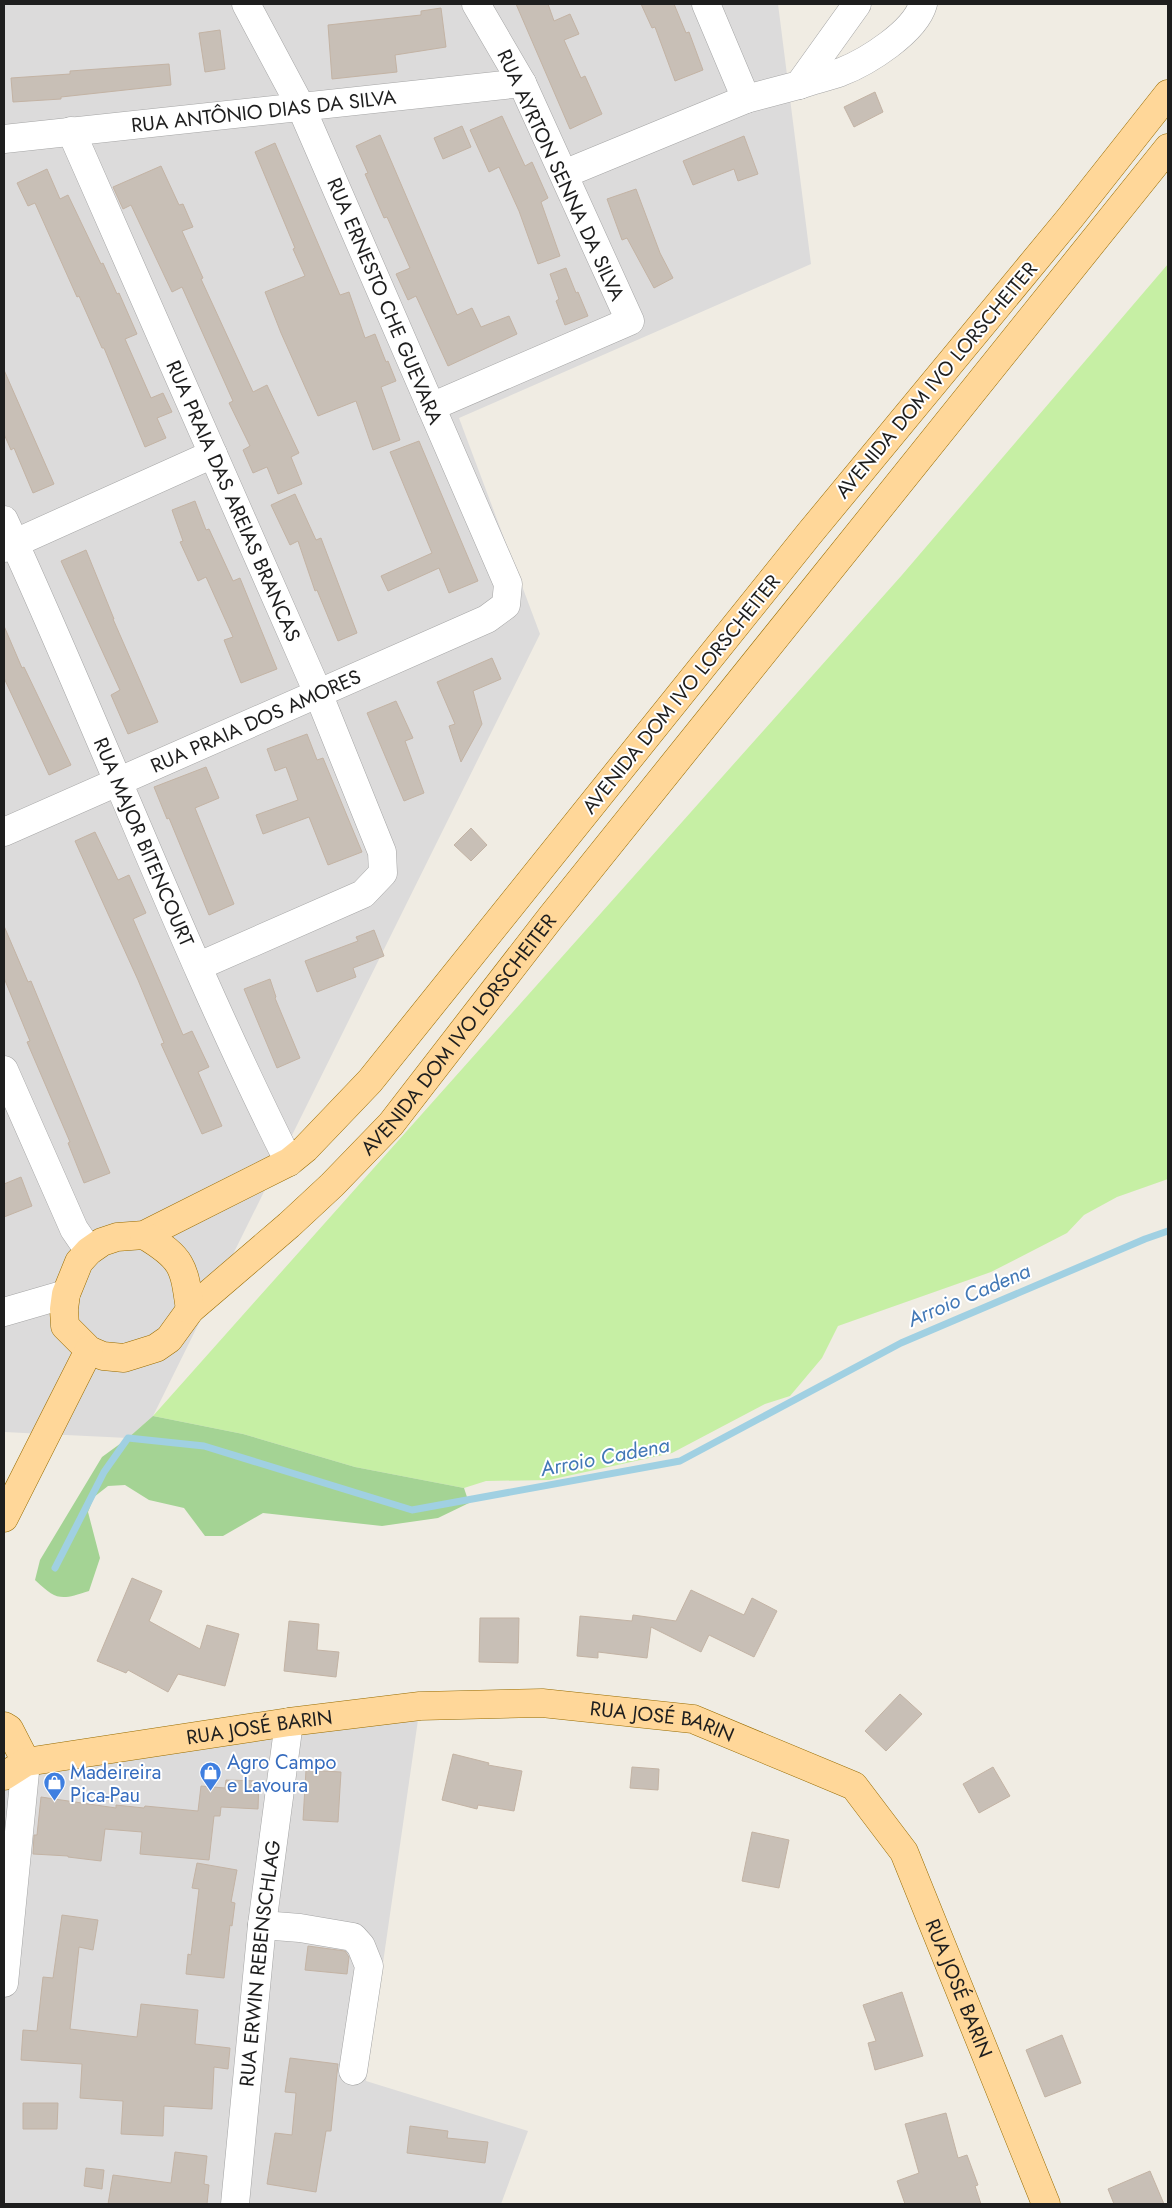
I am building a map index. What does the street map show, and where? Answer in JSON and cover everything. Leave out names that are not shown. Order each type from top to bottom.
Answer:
[{"type":"main road","name":"AVENIDA DOM IVO LORSCHEITER","points":[[1168,94],[1070,218],[809,534],[370,1081],[305,1149],[289,1162],[144,1236],[117,1237],[102,1242],[89,1251],[79,1262],[66,1294],[64,1309],[65,1326],[89,1350],[103,1356],[124,1358],[156,1348],[169,1339],[190,1310],[289,1225],[332,1185],[391,1124],[444,1058],[551,917],[1168,148]]},
{"type":"main road","points":[[144,1236],[168,1250],[182,1268],[187,1283],[190,1310]]},
{"type":"main road","points":[[4,1518],[89,1350]]},
{"type":"main road","name":"RUA JOSÉ BARIN","points":[[15,1769],[289,1722],[420,1706],[542,1703],[693,1719],[854,1786],[904,1852],[1046,2204]]},
{"type":"main road","points":[[4,1726],[9,1728],[15,1769]]},
{"type":"street","name":"RUA ERNESTO CHE GUEVARA","points":[[246,4],[301,106],[508,584],[506,604]]},
{"type":"street","name":"RUA AYRTON SENNA DA SILVA","points":[[431,408],[630,321],[522,83],[476,4]]},
{"type":"street","points":[[706,4],[746,99]]},
{"type":"street","points":[[799,85],[856,4]]},
{"type":"street","points":[[564,174],[746,99],[842,72],[873,55],[900,36],[916,18],[923,4]]},
{"type":"street","name":"RUA ANTÔNIO DIAS DA SILVA","points":[[4,138],[522,83]]},
{"type":"street","name":"RUA PRAIA DAS AREIAS BRANCAS","points":[[71,131],[318,693],[382,852],[383,873],[363,894],[199,966]]},
{"type":"street","points":[[7,537],[213,454]]},
{"type":"street","name":"RUA MAJOR BITENCOURT","points":[[7,537],[118,781],[265,1115],[289,1162]]},
{"type":"street","name":"RUA PRAIA DOS AMORES","points":[[4,832],[487,618],[506,604]]},
{"type":"street","points":[[4,1070],[74,1229],[89,1251]]},
{"type":"street","points":[[4,1312],[66,1294]]},
{"type":"street","name":"RUA ERWIN REBENSCHLAG","points":[[235,2204],[262,1925],[289,1722]]},
{"type":"street","points":[[4,1983],[15,1769]]},
{"type":"street","points":[[262,1925],[300,1928],[353,1937],[361,1946],[369,1966],[353,2071]]},
{"type":"shaded area","points":[[4,4],[778,4],[811,264],[459,418],[540,634],[153,1416],[128,1438],[4,1432]]},
{"type":"shaded area","points":[[420,1706],[366,2081],[528,2131],[501,2204],[4,2204],[4,1764]]},
{"type":"green space","points":[[1168,264],[1168,1179],[1117,1197],[1084,1215],[1067,1233],[991,1272],[838,1326],[822,1358],[790,1396],[765,1404],[672,1453],[549,1480],[486,1481],[464,1488],[355,1467],[243,1434],[153,1416],[902,575]]},
{"type":"green space","points":[[153,1416],[243,1434],[355,1467],[464,1488],[469,1503],[438,1518],[382,1526],[263,1513],[223,1536],[205,1536],[184,1508],[149,1500],[125,1485],[108,1486],[94,1497],[88,1512],[100,1558],[89,1591],[65,1597],[54,1595],[35,1580],[40,1560],[102,1457]]},
{"type":"building","points":[[516,4],[548,4],[554,21],[570,14],[579,34],[564,40],[581,78],[585,76],[602,114],[570,129]]},
{"type":"building","points":[[641,4],[674,4],[686,33],[689,32],[703,70],[675,81],[655,27],[652,28]]},
{"type":"building","points":[[441,8],[446,47],[395,55],[397,72],[332,79],[328,25],[421,15],[421,11]]},
{"type":"building","points":[[220,30],[225,69],[205,72],[199,33]]},
{"type":"building","points":[[169,64],[171,85],[61,97],[61,99],[13,102],[11,78],[70,74],[70,71]]},
{"type":"building","points":[[875,92],[883,112],[854,127],[844,107]]},
{"type":"building","points":[[502,116],[525,166],[532,162],[548,198],[541,202],[560,256],[538,264],[519,211],[499,167],[489,172],[470,130]]},
{"type":"building","points":[[462,126],[471,147],[443,159],[434,138]]},
{"type":"building","points":[[380,135],[457,315],[472,308],[481,327],[509,316],[517,334],[448,366],[416,296],[408,300],[396,274],[410,268],[387,217],[384,218],[365,174],[368,173],[356,146]]},
{"type":"building","points":[[744,136],[758,174],[738,181],[734,169],[693,185],[683,161]]},
{"type":"building","points":[[275,143],[340,295],[349,292],[365,338],[375,334],[396,381],[381,387],[400,440],[373,450],[356,401],[318,416],[265,292],[305,276],[255,152]]},
{"type":"building","points":[[161,166],[179,205],[183,204],[193,227],[182,231],[203,278],[201,279],[253,392],[267,385],[299,453],[291,457],[302,484],[278,494],[267,467],[253,473],[243,450],[250,446],[229,403],[233,401],[182,287],[172,292],[131,205],[123,209],[113,187]]},
{"type":"building","points":[[47,169],[60,199],[68,195],[101,264],[103,263],[117,294],[119,293],[137,334],[125,339],[151,398],[163,393],[172,412],[157,418],[166,438],[145,447],[104,348],[102,348],[79,296],[77,297],[35,203],[28,206],[17,183]]},
{"type":"building","points":[[636,189],[660,253],[673,278],[654,288],[627,238],[622,240],[607,199]]},
{"type":"building","points":[[566,268],[588,316],[565,325],[556,301],[559,299],[550,274]]},
{"type":"building","points":[[4,370],[54,484],[33,493],[14,448],[11,450],[4,434]]},
{"type":"building","points":[[419,441],[478,581],[449,593],[439,568],[388,591],[381,576],[432,553],[390,452]]},
{"type":"building","points":[[295,494],[316,540],[321,538],[357,633],[338,641],[317,590],[315,591],[298,541],[290,545],[271,505]]},
{"type":"building","points":[[195,501],[206,530],[209,529],[233,581],[240,578],[277,669],[241,683],[224,640],[233,637],[206,577],[198,581],[180,542],[183,541],[172,510]]},
{"type":"building","points":[[86,550],[113,619],[158,722],[128,734],[111,695],[120,690],[61,561]]},
{"type":"building","points":[[4,626],[22,668],[24,667],[71,765],[49,775],[4,678]]},
{"type":"building","points":[[492,658],[501,679],[473,691],[482,724],[461,762],[449,726],[455,724],[437,682]]},
{"type":"building","points":[[396,701],[413,738],[405,741],[424,793],[404,801],[367,713]]},
{"type":"building","points":[[307,734],[317,760],[323,758],[362,852],[328,865],[309,817],[263,834],[256,815],[298,800],[286,767],[275,771],[267,749]]},
{"type":"building","points":[[206,767],[219,798],[195,808],[234,904],[209,915],[169,818],[167,819],[154,787]]},
{"type":"building","points":[[471,828],[487,845],[471,861],[454,845]]},
{"type":"building","points":[[95,832],[118,880],[129,875],[146,913],[133,919],[183,1035],[192,1031],[209,1067],[198,1072],[222,1126],[202,1134],[161,1044],[164,1043],[138,980],[75,841]]},
{"type":"building","points":[[4,926],[28,982],[31,981],[110,1173],[84,1183],[68,1143],[70,1142],[27,1042],[30,1041],[4,978]]},
{"type":"building","points":[[374,930],[384,956],[353,968],[356,977],[317,992],[305,961],[358,941],[356,937]]},
{"type":"building","points":[[270,979],[275,998],[300,1058],[277,1068],[244,989]]},
{"type":"building","points":[[21,1177],[32,1206],[4,1217],[4,1184]]},
{"type":"building","points":[[132,1578],[162,1591],[149,1621],[200,1649],[207,1625],[239,1634],[225,1686],[178,1674],[168,1692],[128,1670],[126,1673],[97,1661]]},
{"type":"building","points":[[691,1590],[744,1615],[752,1598],[777,1611],[754,1657],[709,1635],[701,1652],[651,1627],[647,1658],[598,1652],[598,1658],[577,1656],[580,1616],[632,1621],[633,1615],[676,1621]]},
{"type":"building","points":[[480,1618],[519,1618],[518,1663],[479,1662]]},
{"type":"building","points":[[289,1621],[319,1624],[317,1650],[339,1652],[336,1677],[284,1671]]},
{"type":"building","points":[[900,1694],[922,1714],[886,1751],[865,1731]]},
{"type":"building","points":[[453,1754],[489,1763],[488,1765],[522,1771],[514,1811],[478,1805],[477,1809],[442,1800]]},
{"type":"building","points":[[632,1767],[659,1769],[658,1790],[630,1788]]},
{"type":"building","points":[[993,1767],[1010,1796],[979,1813],[963,1784]]},
{"type":"building","points":[[306,1770],[341,1772],[338,1822],[303,1820]]},
{"type":"building","points":[[226,1780],[259,1781],[258,1809],[221,1807],[220,1816],[214,1816],[209,1860],[140,1854],[142,1832],[105,1829],[101,1861],[68,1856],[33,1854],[34,1835],[37,1835],[41,1797],[116,1808],[116,1805],[144,1808],[145,1806],[198,1811],[201,1786],[225,1788]]},
{"type":"building","points":[[752,1832],[789,1840],[779,1888],[742,1881]]},
{"type":"building","points":[[197,1863],[237,1870],[231,1902],[235,1903],[232,1926],[230,1925],[224,1978],[186,1974],[188,1954],[191,1955],[199,1889],[192,1888]]},
{"type":"building","points":[[62,1915],[98,1920],[93,1950],[79,1947],[70,2029],[137,2037],[141,2004],[198,2010],[195,2044],[230,2048],[228,2069],[214,2067],[212,2109],[164,2106],[163,2136],[121,2134],[123,2101],[80,2098],[82,2064],[21,2060],[23,2030],[37,2031],[43,1977],[53,1978]]},
{"type":"building","points":[[308,1946],[345,1951],[349,1957],[347,1974],[305,1970]]},
{"type":"building","points":[[902,1992],[923,2056],[875,2070],[868,2043],[876,2041],[863,2005]]},
{"type":"building","points":[[1062,2035],[1081,2083],[1045,2097],[1026,2050]]},
{"type":"building","points":[[290,2058],[338,2064],[331,2131],[326,2131],[316,2192],[267,2184],[275,2133],[292,2135],[296,2093],[285,2092]]},
{"type":"building","points":[[23,2103],[58,2103],[57,2129],[23,2129]]},
{"type":"building","points":[[946,2113],[958,2158],[967,2155],[978,2185],[975,2186],[981,2204],[905,2204],[897,2181],[919,2173],[905,2124]]},
{"type":"building","points":[[410,2126],[448,2131],[447,2138],[488,2142],[485,2163],[407,2153]]},
{"type":"building","points":[[175,2152],[207,2156],[204,2184],[209,2185],[207,2204],[108,2204],[113,2175],[171,2183]]},
{"type":"building","points":[[86,2168],[104,2170],[102,2189],[84,2186]]},
{"type":"building","points":[[1150,2171],[1164,2204],[1114,2204],[1108,2189]]},
{"type":"waterway","name":"Arroio Cadena","points":[[55,1568],[104,1472],[128,1438],[204,1446],[412,1510],[680,1461],[901,1343],[1145,1239],[1168,1231]]},
{"type":"place","name":"Agro Campo e Lavoura","points":[[211,1792]]},
{"type":"place","name":"Madeireira Pica-Pau","points":[[54,1802]]}]
